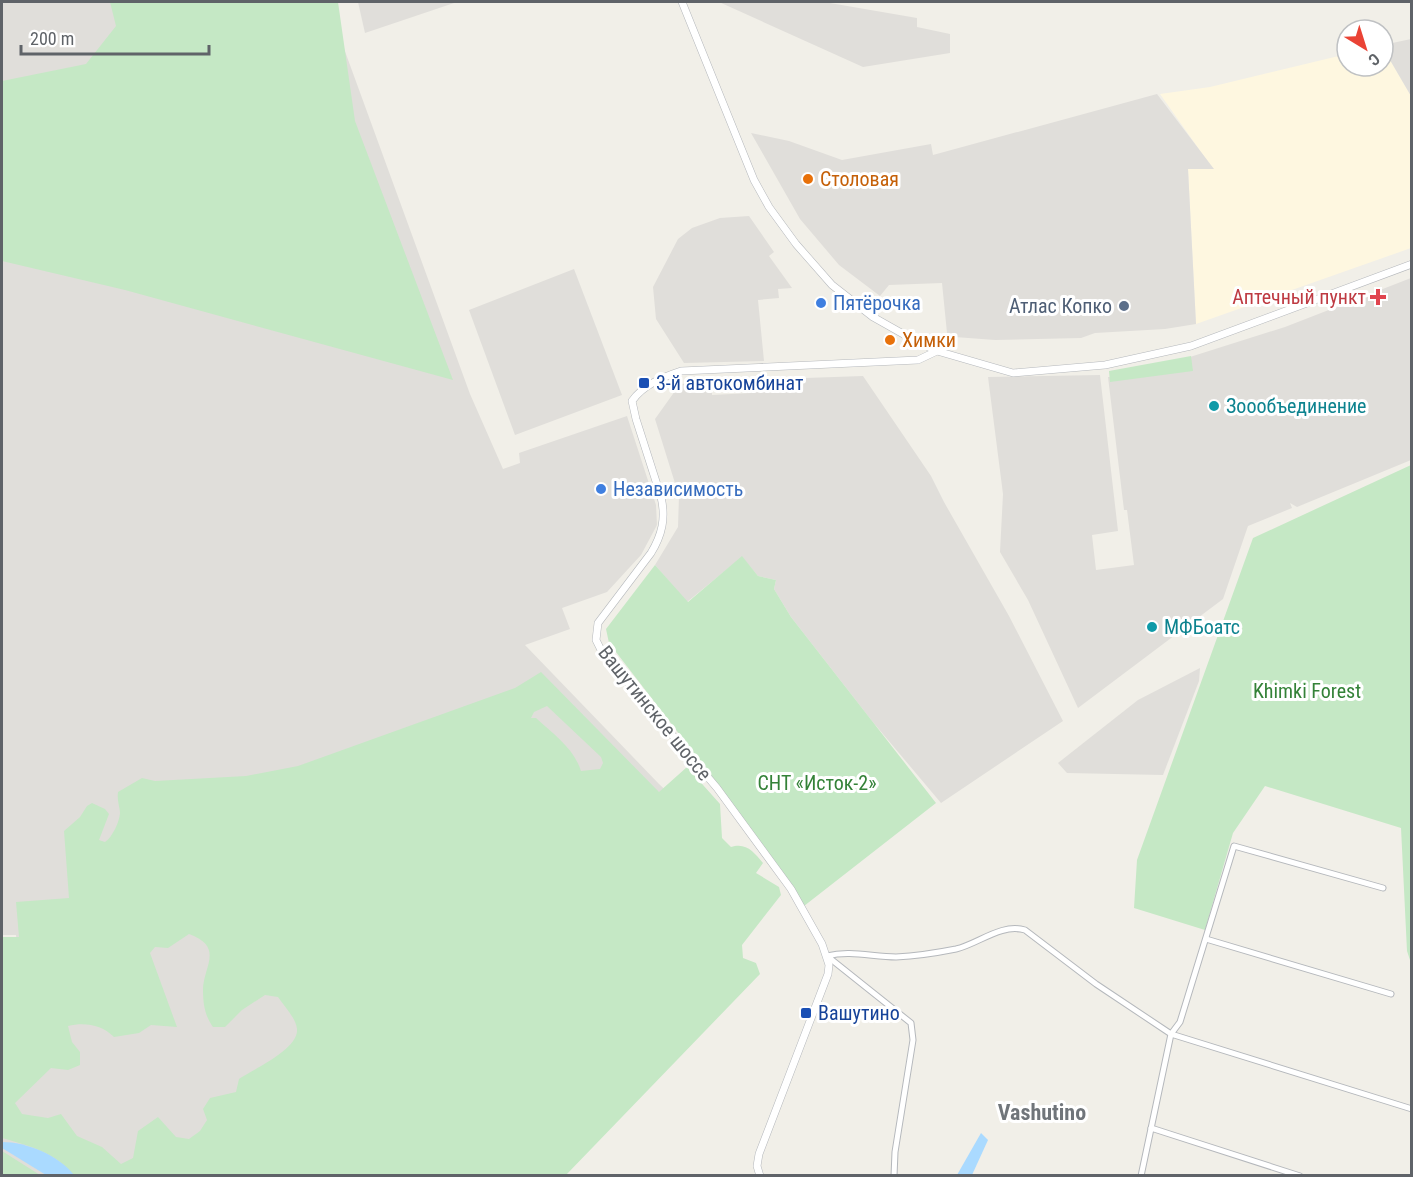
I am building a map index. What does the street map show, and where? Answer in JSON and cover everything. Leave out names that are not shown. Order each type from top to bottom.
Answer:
[{"type":"street","points":[[682,2],[754,180],[769,207],[796,244],[832,285],[873,317],[937,351],[1013,373],[1105,365],[1191,346],[1412,264]]},
{"type":"street","name":"Вашутинское шоссе","points":[[827,956],[801,906],[758,843],[717,788],[602,652],[596,640],[598,623],[651,553],[658,542],[663,526],[661,497],[632,401],[636,394],[653,383],[681,371],[918,360],[937,351]]},
{"type":"street","points":[[1141,1176],[1172,1034],[1180,1022],[1234,846],[1383,888]]},
{"type":"street","points":[[827,956],[841,952],[895,957],[928,955],[969,946],[1000,931],[1017,927],[1025,930],[1096,984],[1172,1034],[1412,1109]]},
{"type":"street","points":[[1206,939],[1391,994]]},
{"type":"street","points":[[760,1176],[759,1154],[828,974],[827,956]]},
{"type":"street","points":[[827,956],[911,1023],[913,1040],[895,1152],[894,1176]]},
{"type":"street","points":[[1151,1128],[1300,1176]]},
{"type":"shaded area","points":[[2,2],[327,2],[470,394],[503,469],[520,463],[519,453],[627,416],[656,505],[657,525],[641,555],[607,592],[562,608],[570,629],[525,645],[659,784],[777,896],[527,1175],[2,1175],[2,1093],[29,1075],[16,935],[2,935]]},
{"type":"shaded area","points":[[358,2],[457,2],[365,33]]},
{"type":"shaded area","points":[[719,2],[824,2],[917,18],[917,27],[950,34],[950,53],[863,67]]},
{"type":"shaded area","points":[[1412,39],[1411,96],[1395,69],[1395,43]]},
{"type":"shaded area","points":[[1335,57],[1335,78],[1395,78],[1395,69],[1411,96],[1411,248],[1196,324],[1188,168],[1213,169],[1160,94],[1210,87]]},
{"type":"shaded area","points":[[1157,94],[1214,169],[1188,169],[1196,324],[1165,329],[1095,333],[1081,338],[995,340],[955,337],[947,333],[942,283],[889,285],[880,296],[839,265],[800,219],[751,133],[789,141],[842,160],[931,144],[933,155]]},
{"type":"shaded area","points":[[749,216],[774,252],[769,256],[792,288],[778,289],[779,298],[758,300],[764,361],[684,363],[656,319],[653,287],[678,239],[692,228],[720,218]]},
{"type":"shaded area","points":[[574,269],[622,395],[515,435],[469,310]]},
{"type":"shaded area","points":[[1411,278],[1411,460],[1297,507],[1290,503],[1292,508],[1248,526],[1223,599],[1078,708],[1028,600],[1000,552],[1003,494],[988,377],[1100,375],[1118,531],[1092,535],[1096,570],[1134,565],[1127,510],[1124,510],[1108,377],[1130,376],[1285,327]]},
{"type":"shaded area","points":[[863,376],[931,476],[1009,616],[1063,721],[941,803],[872,721],[791,617],[774,589],[776,580],[758,576],[742,557],[687,602],[655,565],[678,527],[679,496],[655,419],[680,384],[712,383],[712,395],[751,393],[751,380]]},
{"type":"shaded area","points":[[1200,668],[1199,681],[1163,775],[1067,773],[1058,763],[1138,700]]},
{"type":"green space","points":[[110,2],[338,2],[355,121],[453,380],[125,290],[2,261],[2,81],[86,64],[116,26]]},
{"type":"green space","points":[[1191,356],[1193,371],[1110,382],[1109,371]]},
{"type":"green space","name":"Khimki Forest","points":[[1411,465],[1411,963],[1407,951],[1401,828],[1265,786],[1233,833],[1205,930],[1134,908],[1137,860],[1253,538]]},
{"type":"green space","name":"СНТ «Исток-2»","points":[[742,556],[758,576],[776,580],[774,589],[791,617],[936,803],[804,906],[724,792],[609,643],[606,629],[655,565],[688,602]]},
{"type":"green space","points":[[541,672],[659,792],[687,767],[720,804],[722,838],[731,847],[741,846],[753,852],[763,863],[756,873],[779,887],[781,895],[742,945],[743,958],[756,963],[760,974],[566,1175],[73,1175],[50,1155],[2,1138],[2,937],[19,937],[16,902],[69,898],[64,831],[80,817],[87,806],[92,803],[105,809],[109,814],[99,840],[105,842],[113,833],[119,820],[118,792],[142,778],[155,781],[246,776],[298,766],[515,688]],"holes":[[[547,706],[601,757],[603,763],[600,769],[581,771],[573,755],[562,742],[536,718],[531,718],[534,712]],[[189,934],[200,939],[209,951],[210,958],[203,995],[206,1014],[213,1027],[225,1027],[242,1010],[265,995],[278,997],[296,1025],[296,1036],[291,1044],[274,1058],[239,1079],[236,1092],[210,1098],[203,1109],[207,1120],[200,1131],[189,1139],[176,1137],[158,1117],[138,1131],[133,1158],[121,1164],[102,1147],[77,1136],[61,1114],[48,1118],[22,1114],[15,1103],[51,1068],[68,1070],[80,1065],[80,1052],[72,1042],[68,1026],[81,1024],[93,1026],[114,1037],[139,1033],[151,1025],[177,1027],[150,953],[155,947],[168,948]]]},
{"type":"green space","points":[[2,1151],[40,1175],[2,1175]]},
{"type":"water","points":[[981,1133],[988,1140],[972,1175],[957,1175]]},
{"type":"water","points":[[2,1142],[22,1144],[41,1151],[60,1161],[74,1175],[46,1175],[2,1148]]},
{"type":"place","name":"Столовая","points":[[808,179]]},
{"type":"place","name":"Аптечный пункт","points":[[1378,297]]},
{"type":"place","name":"Пятёрочка","points":[[821,303]]},
{"type":"place","name":"Атлас Копко","points":[[1124,306]]},
{"type":"place","name":"Химки","points":[[890,340]]},
{"type":"place","name":"3-й автокомбинат","points":[[644,383]]},
{"type":"place","name":"Зоообъединение","points":[[1214,406]]},
{"type":"place","name":"Независимость","points":[[601,489]]},
{"type":"place","name":"МФБоатс","points":[[1152,627]]},
{"type":"place","name":"Вашутино","points":[[806,1013]]},
{"type":"district","name":"Vashutino","points":[[1042,1112]]}]
